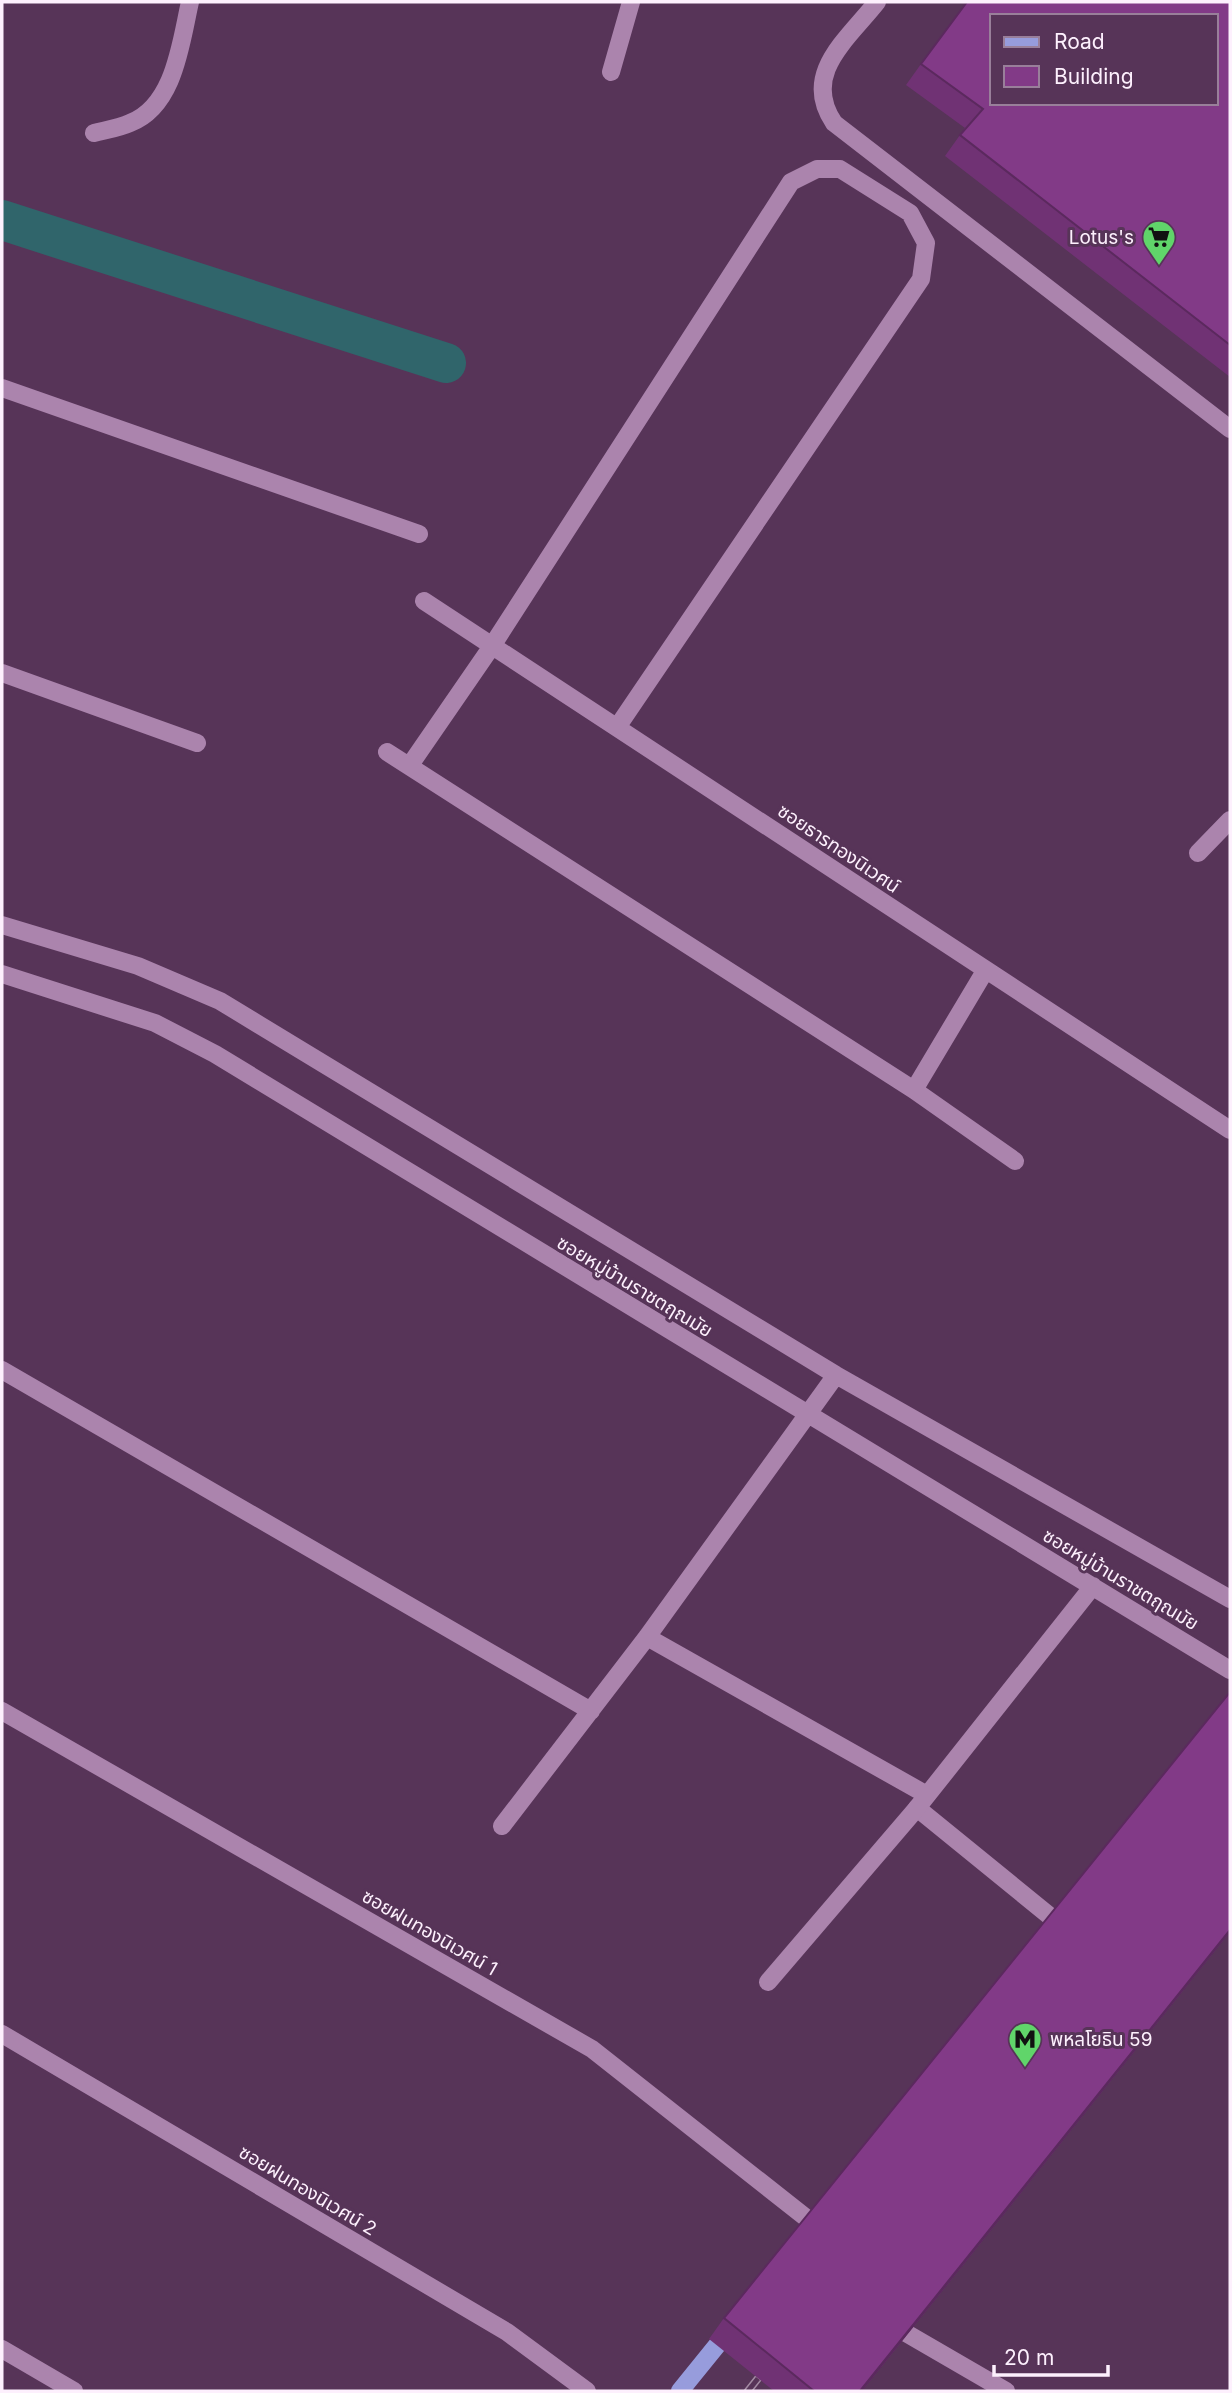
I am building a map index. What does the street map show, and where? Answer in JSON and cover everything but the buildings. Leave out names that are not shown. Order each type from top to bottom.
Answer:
[{"type":"main road","points":[[680,2391],[739,2318]]},
{"type":"street","points":[[94,133],[133,123],[155,104],[172,75],[190,2]]},
{"type":"street","points":[[611,72],[631,2]]},
{"type":"street","points":[[877,2],[826,67],[820,85],[824,108],[834,123],[1230,429]]},
{"type":"street","points":[[410,765],[492,646],[791,181],[817,169],[840,169],[910,213],[926,243],[921,279],[618,726]]},
{"type":"street","points":[[2,388],[419,534]]},
{"type":"street","name":"ซอยธารทองนิเวศน์","points":[[424,601],[1230,1130]]},
{"type":"street","points":[[2,673],[197,743]]},
{"type":"street","points":[[387,752],[914,1090],[1015,1161]]},
{"type":"street","points":[[1198,853],[1230,820]]},
{"type":"street","name":"ซอยหมู่บ้านราชตฤณมัย","points":[[2,925],[138,966],[220,1001],[836,1375],[1230,1600]]},
{"type":"street","points":[[914,1090],[985,971]]},
{"type":"street","name":"ซอยหมู่บ้านราชตฤณมัย","points":[[2,974],[155,1023],[215,1054],[1230,1670]]},
{"type":"street","points":[[2,1370],[591,1711]]},
{"type":"street","points":[[502,1826],[647,1637],[836,1375]]},
{"type":"street","points":[[768,1982],[922,1801],[1093,1586]]},
{"type":"street","points":[[647,1637],[922,1801],[1062,1926]]},
{"type":"street","name":"ซอยฝนทองนิเวศน์ 1","points":[[2,1711],[592,2049],[815,2224]]},
{"type":"street","name":"ซอยฝนทองนิเวศน์ 2","points":[[2,2034],[506,2332],[587,2391]]},
{"type":"street","points":[[876,2315],[1006,2391]]},
{"type":"street","points":[[2,2349],[75,2391]]},
{"type":"waterway","points":[[2,220],[446,363]]},
{"type":"railway","points":[[748,2391],[771,2362]]},
{"type":"place","name":"Lotus's","points":[[1159,267]]},
{"type":"place","name":"พหลโยธิน 59","points":[[1025,2069]]}]
